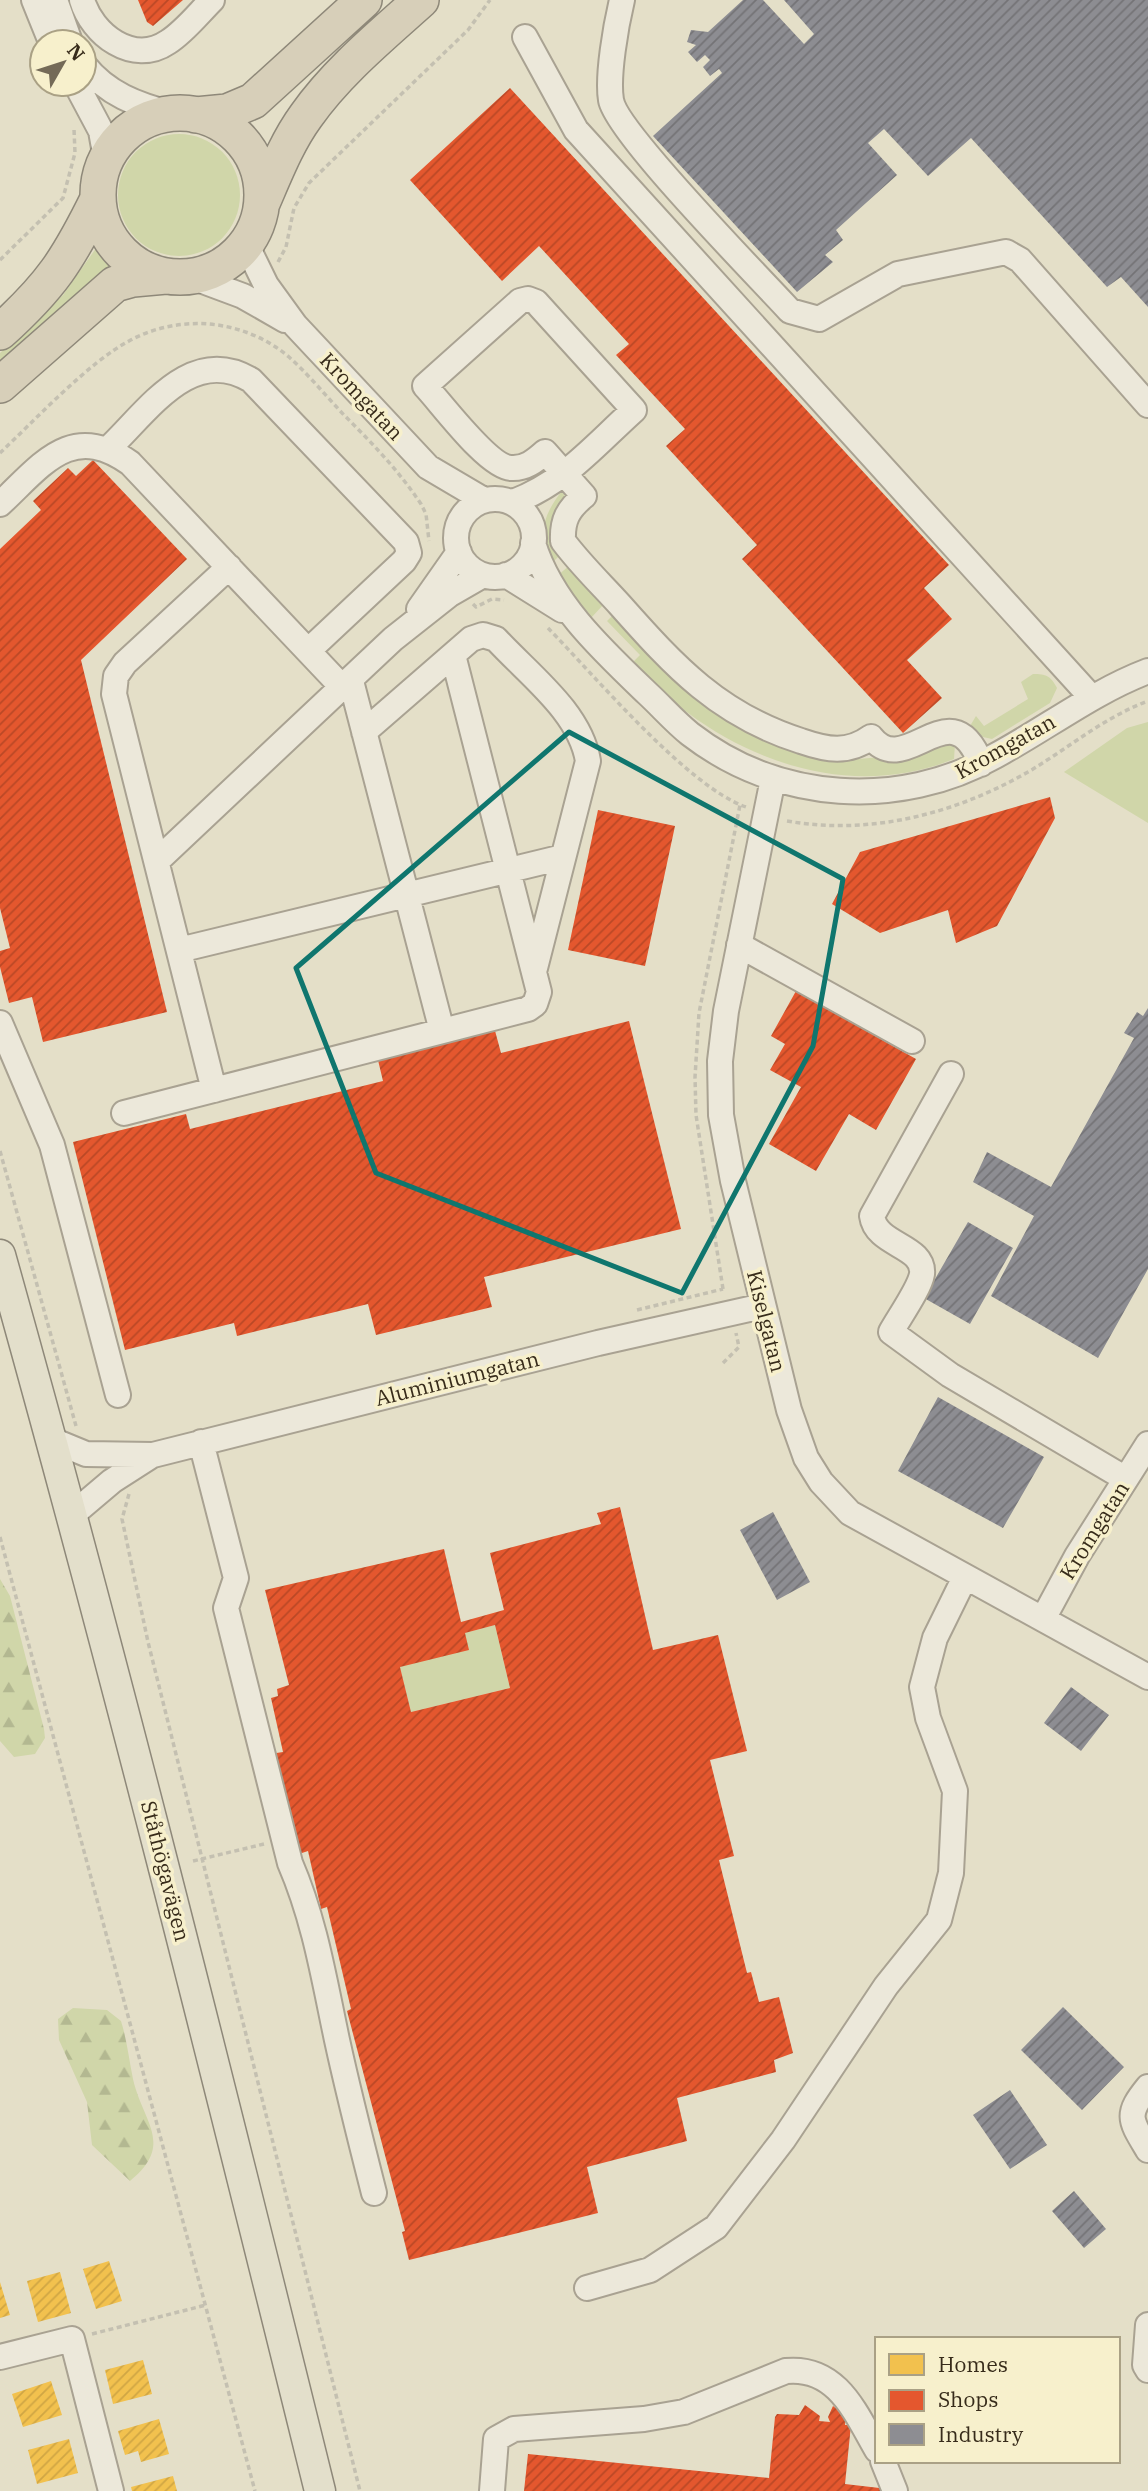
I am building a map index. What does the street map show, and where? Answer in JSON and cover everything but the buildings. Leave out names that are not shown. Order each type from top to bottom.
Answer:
[{"type":"highway","points":[[179,277],[136,265],[113,244],[100,215],[98,199],[99,179],[106,159],[126,133],[155,117],[227,113],[253,101],[364,0]]},
{"type":"highway","points":[[0,385],[115,284],[133,279],[179,277],[225,264],[255,225],[291,139],[307,114],[334,82],[421,0]]},
{"type":"highway","points":[[184,114],[227,128],[250,153],[261,185],[255,225]]},
{"type":"highway","points":[[0,332],[39,297],[58,273],[98,199]]},
{"type":"main road","name":"Ståthögavägen","points":[[0,1255],[64,1435],[73,1514],[167,1872],[320,2491]]},
{"type":"street","points":[[34,0],[45,28]]},
{"type":"street","points":[[55,0],[65,28]]},
{"type":"street","points":[[82,0],[88,16],[106,38],[117,44],[142,49],[166,44],[212,0]]},
{"type":"street","points":[[94,0],[109,27],[120,34],[144,39],[156,36],[189,8],[204,0]]},
{"type":"street","points":[[622,0],[616,28],[611,102],[639,145],[790,311],[819,319],[898,274],[1006,252],[1020,260],[1148,405]]},
{"type":"street","points":[[525,37],[576,130],[1092,698]]},
{"type":"street","points":[[98,80],[104,87],[124,98],[184,114]]},
{"type":"street","points":[[72,98],[101,131],[106,159]]},
{"type":"street","name":"Kromgatan","points":[[255,225],[266,285],[295,325],[428,467],[458,524]]},
{"type":"street","name":"Kromgatan","points":[[179,277],[243,296],[295,325]]},
{"type":"street","points":[[495,575],[473,570],[459,552],[456,538],[458,524],[464,514],[484,500],[513,502],[559,479],[634,410],[536,302],[528,299],[520,301],[425,386],[493,460],[508,468],[523,467],[545,452],[559,479],[584,496],[571,507],[562,528],[563,541],[667,658],[692,682],[736,715],[773,733],[812,745],[843,750],[858,747],[872,737],[887,750],[909,748],[940,732],[952,731],[971,742],[981,764]]},
{"type":"street","points":[[109,449],[180,380],[199,370],[223,368],[251,380],[406,542],[409,553],[404,561],[308,651]]},
{"type":"street","points":[[0,504],[50,457],[67,447],[86,444],[109,449],[130,463],[308,651],[347,685],[364,732],[442,1031]]},
{"type":"street","name":"Kromgatan","points":[[428,467],[484,500]]},
{"type":"street","points":[[393,639],[450,594],[524,563],[533,535],[559,479]]},
{"type":"street","points":[[513,502],[524,513],[533,535]]},
{"type":"street","name":"Kromgatan","points":[[533,535],[547,578],[578,621],[690,734],[736,763],[773,779],[828,790],[877,792],[942,781],[981,764],[1092,698],[1148,671]]},
{"type":"street","points":[[157,861],[393,639],[429,596],[459,552]]},
{"type":"street","points":[[214,1090],[114,694],[116,676],[125,663],[229,568]]},
{"type":"street","name":"Kromgatan","points":[[495,575],[578,621]]},
{"type":"street","points":[[364,732],[471,639],[483,635],[496,639],[575,723],[585,742],[588,761],[534,972]]},
{"type":"street","points":[[124,1113],[528,1009],[535,1004],[539,992],[453,655]]},
{"type":"street","name":"Kiselgatan","points":[[773,779],[738,945],[720,1060],[720,1115],[789,1410],[806,1458],[821,1482],[850,1513],[1148,1677]]},
{"type":"street","points":[[179,950],[563,857]]},
{"type":"street","points":[[738,945],[912,1041]]},
{"type":"street","points":[[0,1023],[52,1145],[118,1395]]},
{"type":"street","points":[[951,1074],[872,1216],[874,1226],[881,1235],[914,1254],[922,1275],[891,1332],[950,1375],[1126,1479]]},
{"type":"street","name":"Aluminiumgatan","points":[[64,1435],[94,1455],[153,1455],[598,1343],[763,1306]]},
{"type":"street","points":[[201,1443],[236,1578],[226,1608],[284,1840],[318,1946],[346,2080],[374,2193]]},
{"type":"street","name":"Kromgatan","points":[[1043,1619],[1077,1556],[1148,1444]]},
{"type":"street","name":"Aluminiumgatan","points":[[73,1514],[127,1471],[153,1455]]},
{"type":"street","points":[[587,2288],[650,2270],[716,2227],[783,2140],[887,1986],[939,1920],[951,1873],[954,1791],[928,1718],[922,1686],[935,1638],[965,1577]]},
{"type":"street","points":[[1148,2087],[1133,2104],[1132,2117],[1148,2150]]},
{"type":"street","points":[[1148,2325],[1145,2365],[1148,2370]]},
{"type":"street","points":[[0,2357],[72,2339],[111,2491]]},
{"type":"street","points":[[492,2491],[496,2439],[514,2429],[644,2419],[684,2412],[786,2371],[803,2369],[821,2374],[841,2393],[875,2447]]},
{"type":"street","points":[[884,2463],[895,2491]]},
{"type":"path","points":[[282,258],[294,208],[309,183],[468,30],[490,0]]},
{"type":"path","points":[[0,260],[63,198],[75,153],[76,134],[72,124]]},
{"type":"path","points":[[0,1151],[64,1435]]},
{"type":"path","points":[[127,1471],[129,1501],[122,1519],[148,1643],[360,2491]]},
{"type":"path","points":[[0,1537],[255,2491]]},
{"type":"path","points":[[192,1861],[284,1840]]},
{"type":"path","points":[[72,2339],[206,2305]]},
{"type":"highlighted area","points":[[569,732],[843,879],[813,1046],[682,1293],[376,1173],[296,968]]},
{"type":"green space","points":[[179,134],[202,139],[222,152],[235,172],[240,195],[235,218],[222,238],[202,251],[179,256],[156,251],[136,238],[123,218],[118,195],[123,172],[136,152],[156,139]]},
{"type":"green space","points":[[99,244],[118,266],[69,301],[0,364],[0,353],[63,295]]},
{"type":"green space","points":[[561,492],[565,495],[557,510],[555,524],[559,556],[550,565],[544,544],[544,527],[546,518]]},
{"type":"green space","points":[[570,565],[604,604],[591,618],[557,576]]},
{"type":"green space","points":[[614,614],[701,702],[759,737],[847,760],[881,757],[940,742],[955,744],[954,759],[920,770],[850,776],[782,762],[749,749],[688,713],[633,662],[640,655],[607,621]]},
{"type":"green space","points":[[1033,674],[1048,677],[1055,684],[1057,688],[1050,703],[992,739],[983,737],[970,726],[976,716],[984,726],[1028,699],[1021,682]]},
{"type":"green space","points":[[1148,722],[1148,823],[1064,772],[1127,728]]},
{"type":"green space","points":[[0,1579],[10,1596],[45,1738],[35,1754],[14,1757],[0,1741]]},
{"type":"green space","points":[[495,1625],[510,1688],[411,1712],[400,1667],[465,1633]]},
{"type":"green space","points":[[73,2008],[107,2010],[121,2021],[133,2079],[152,2133],[153,2144],[151,2156],[130,2181],[92,2145],[87,2102],[59,2040],[58,2019]]}]
